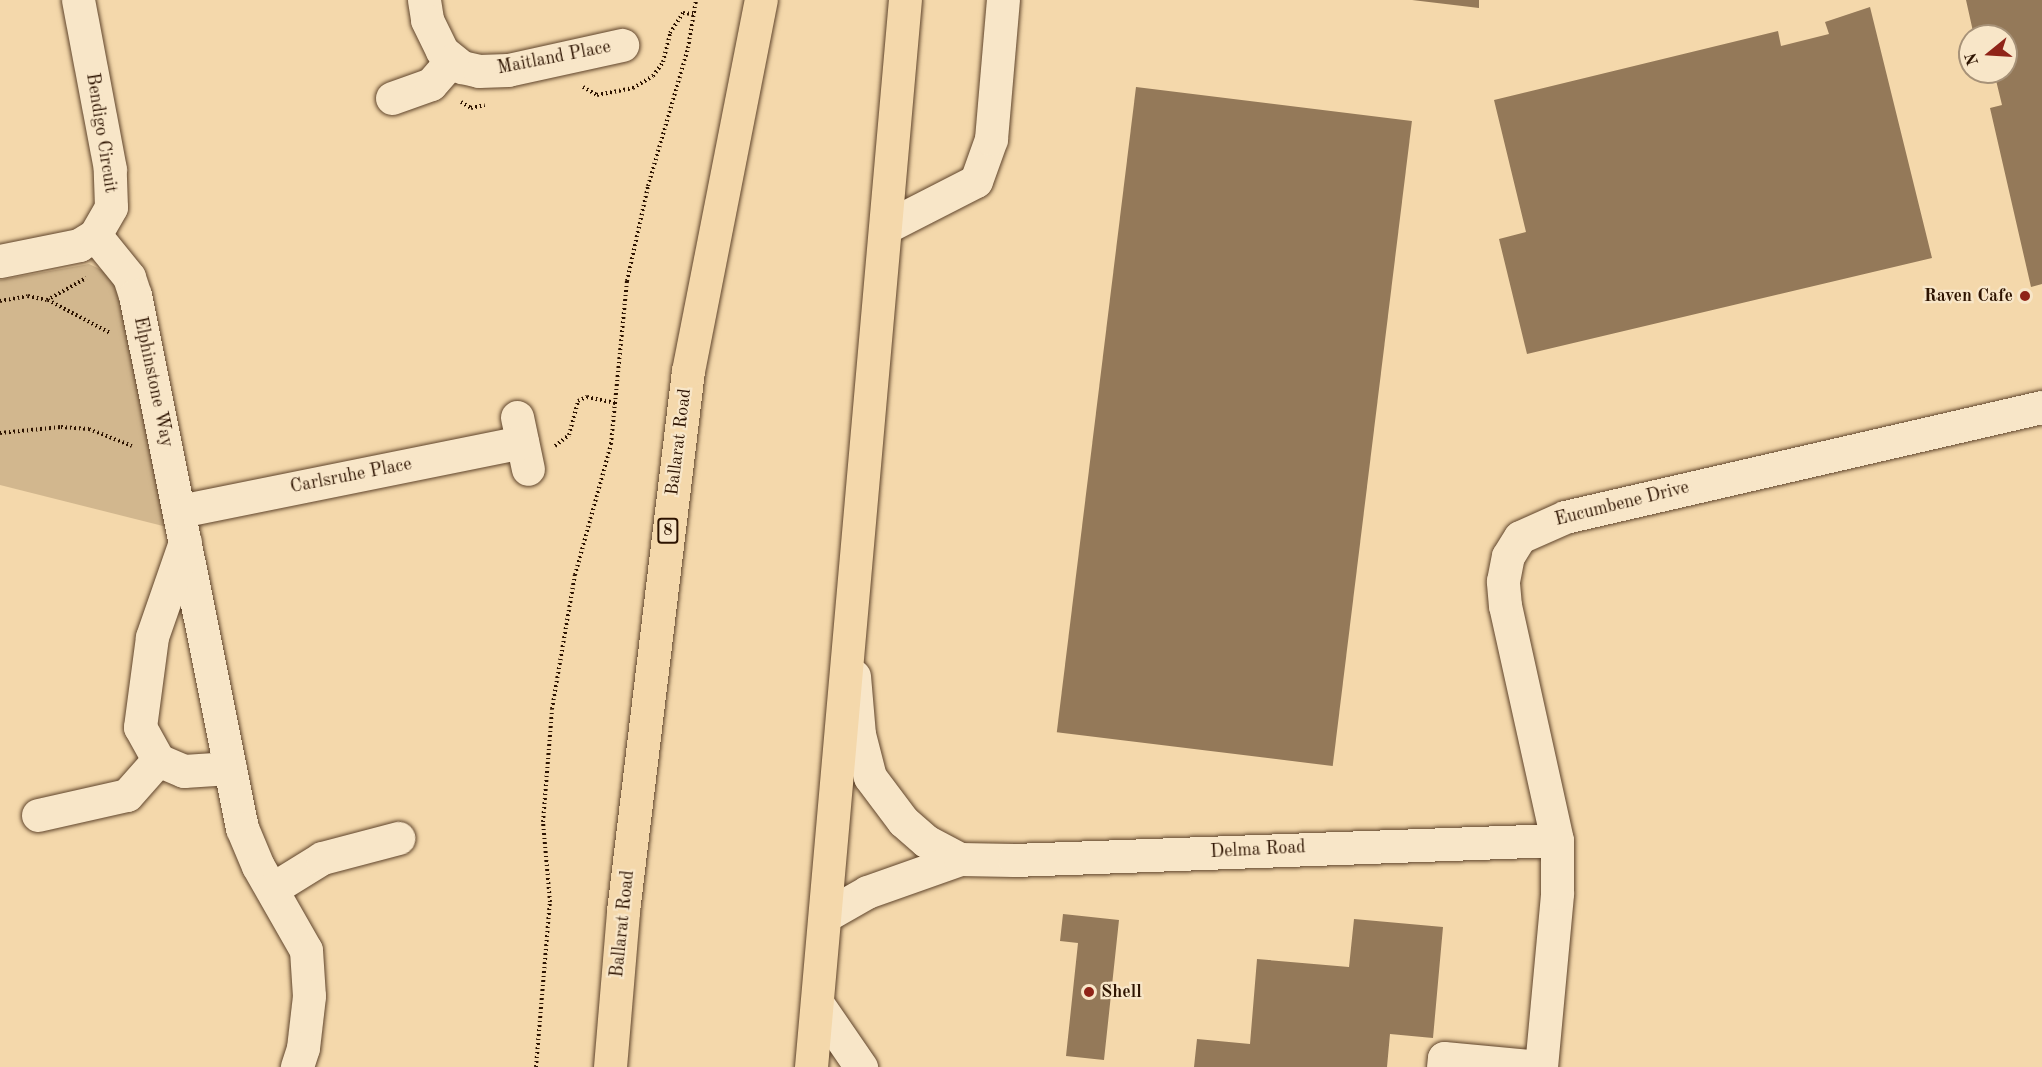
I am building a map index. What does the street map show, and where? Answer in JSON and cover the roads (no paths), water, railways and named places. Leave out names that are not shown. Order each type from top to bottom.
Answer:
[{"type":"highway","name":"Ballarat Road","points":[[610,1067],[623,911],[688,371],[760,0]]},
{"type":"highway","points":[[811,1067],[905,0]]},
{"type":"street","name":"Bendigo Circuit","points":[[78,0],[113,188],[111,207],[95,235]]},
{"type":"street","name":"Maitland Place","points":[[424,0],[434,39],[452,60],[479,71],[508,70],[622,45]]},
{"type":"street","points":[[886,227],[976,181],[991,139],[1003,0]]},
{"type":"street","points":[[392,98],[431,84],[452,60]]},
{"type":"street","points":[[0,261],[67,249],[95,235]]},
{"type":"street","name":"Elphinstone Way","points":[[95,235],[129,277],[183,526],[247,845],[302,941],[309,963],[308,1019],[297,1067]]},
{"type":"street","name":"Eucumbene Drive","points":[[1540,1067],[1557,893],[1557,840],[1505,606],[1503,581],[1508,556],[1520,537],[1564,517],[2042,406]]},
{"type":"street","name":"Carlsruhe Place","points":[[183,526],[522,443]]},
{"type":"street","points":[[183,526],[152,637],[142,692],[141,728],[158,760],[184,771],[230,768]]},
{"type":"street","name":"Delma Road","points":[[850,644],[859,734],[870,777],[903,821],[926,841],[960,859]]},
{"type":"street","points":[[39,816],[127,795],[158,760]]},
{"type":"street","points":[[272,890],[322,858],[398,838]]},
{"type":"street","name":"Delma Road","points":[[825,916],[867,892],[960,859],[1014,860],[1557,840]]},
{"type":"street","points":[[817,1003],[861,1067]]},
{"type":"street","points":[[1443,1067],[1444,1058],[1540,1067]]},
{"type":"place","name":"Raven Cafe","points":[[2025,296]]},
{"type":"place","name":"Shell","points":[[1089,992]]}]
